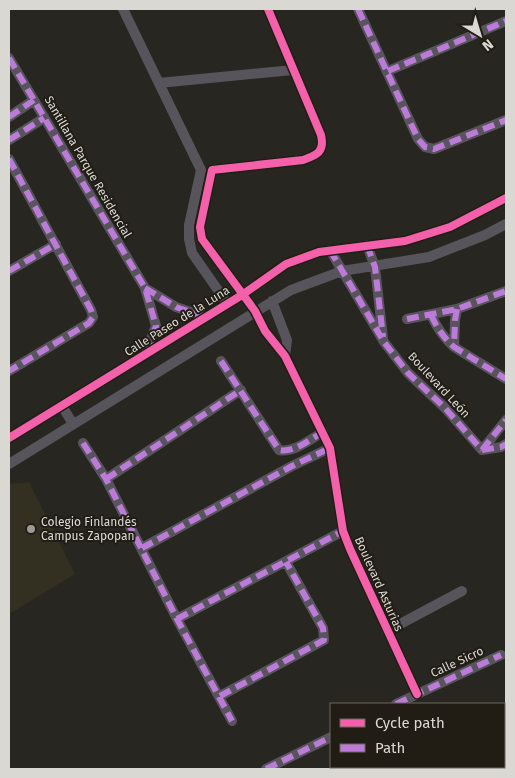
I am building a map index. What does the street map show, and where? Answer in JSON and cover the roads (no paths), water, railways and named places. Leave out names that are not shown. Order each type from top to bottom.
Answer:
[{"type":"street","points":[[123,9],[201,170],[189,225],[189,239],[192,253],[226,303]]},
{"type":"street","points":[[160,83],[293,70],[268,9]]},
{"type":"street","points":[[358,9],[418,139],[425,146],[434,149],[506,120]]},
{"type":"street","points":[[388,71],[506,21]]},
{"type":"street","name":"Santillana Parque Residencial","points":[[9,58],[145,288]]},
{"type":"street","name":"Boulevard Asturias","points":[[293,70],[321,135],[321,150],[314,156],[303,160],[212,170],[200,227],[202,239],[255,311],[265,331],[285,356],[330,448],[343,531],[417,694]]},
{"type":"street","points":[[9,116],[34,100]]},
{"type":"street","points":[[9,140],[44,118]]},
{"type":"street","points":[[9,159],[12,171],[56,244],[94,317],[89,323],[9,371]]},
{"type":"street","name":"Calle Paseo de la Luna","points":[[9,438],[226,303],[242,295],[286,264],[319,252],[405,241],[450,227],[506,198]]},
{"type":"street","points":[[9,464],[291,290],[342,271],[429,257],[485,235],[506,224]]},
{"type":"street","points":[[9,271],[56,244]]},
{"type":"street","points":[[367,245],[375,267],[384,342]]},
{"type":"street","name":"Boulevard León","points":[[330,250],[384,342],[408,373],[445,408],[482,450]]},
{"type":"street","points":[[145,288],[176,307],[205,317]]},
{"type":"street","points":[[145,288],[156,326],[145,354]]},
{"type":"street","points":[[407,319],[457,309],[506,290]]},
{"type":"street","name":"Boulevard Asturias","points":[[272,301],[287,340],[285,356]]},
{"type":"street","points":[[454,347],[457,309]]},
{"type":"street","points":[[431,315],[441,333],[454,347],[506,379]]},
{"type":"street","points":[[221,361],[279,450],[292,450],[322,432]]},
{"type":"street","points":[[106,479],[241,390]]},
{"type":"street","points":[[62,406],[73,424]]},
{"type":"street","points":[[482,450],[506,420]]},
{"type":"street","points":[[83,443],[106,479],[177,619],[232,721]]},
{"type":"street","points":[[482,450],[502,447],[506,444]]},
{"type":"street","points":[[142,548],[292,466],[330,448]]},
{"type":"street","points":[[177,619],[343,531]]},
{"type":"street","points":[[220,696],[324,640],[323,628],[286,562]]},
{"type":"street","points":[[387,630],[462,592]]},
{"type":"street","name":"Calle Sicro","points":[[398,703],[501,655]]},
{"type":"street","points":[[266,769],[330,737]]},
{"type":"place","name":"Colegio Finlandés Campus Zapopan","points":[[31,529]]}]
